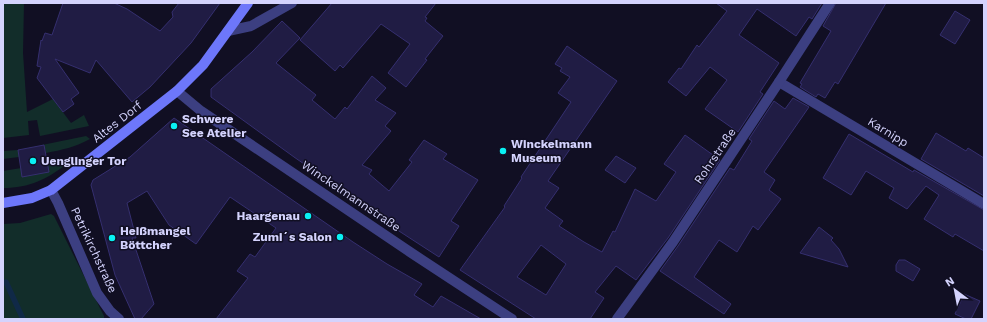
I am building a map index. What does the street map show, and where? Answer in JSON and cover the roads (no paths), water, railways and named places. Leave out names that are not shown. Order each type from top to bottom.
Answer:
[{"type":"main road","name":"Altes Dorf","points":[[3,203],[32,198],[51,190],[112,144],[177,91],[203,65],[248,3]]},
{"type":"street","points":[[228,31],[251,26],[292,3]]},
{"type":"street","name":"Rohrstraße","points":[[617,319],[673,242],[780,82],[830,3]]},
{"type":"street","name":"Karnipp","points":[[780,82],[984,204]]},
{"type":"street","name":"Winckelmannstraße","points":[[177,91],[201,111],[403,248],[512,319]]},
{"type":"street","name":"Petrikirchstraße","points":[[51,190],[97,293],[118,319]]},
{"type":"waterway","points":[[6,282],[23,319]]},
{"type":"place","name":"Schwere See Atelier","points":[[174,126]]},
{"type":"place","name":"Winckelmann Museum","points":[[503,151]]},
{"type":"place","name":"Uenglinger Tor","points":[[33,161]]},
{"type":"place","name":"Haargenau","points":[[308,216]]},
{"type":"place","name":"Zumi´s Salon","points":[[340,237]]},
{"type":"place","name":"Heißmangel Böttcher","points":[[112,238]]}]
